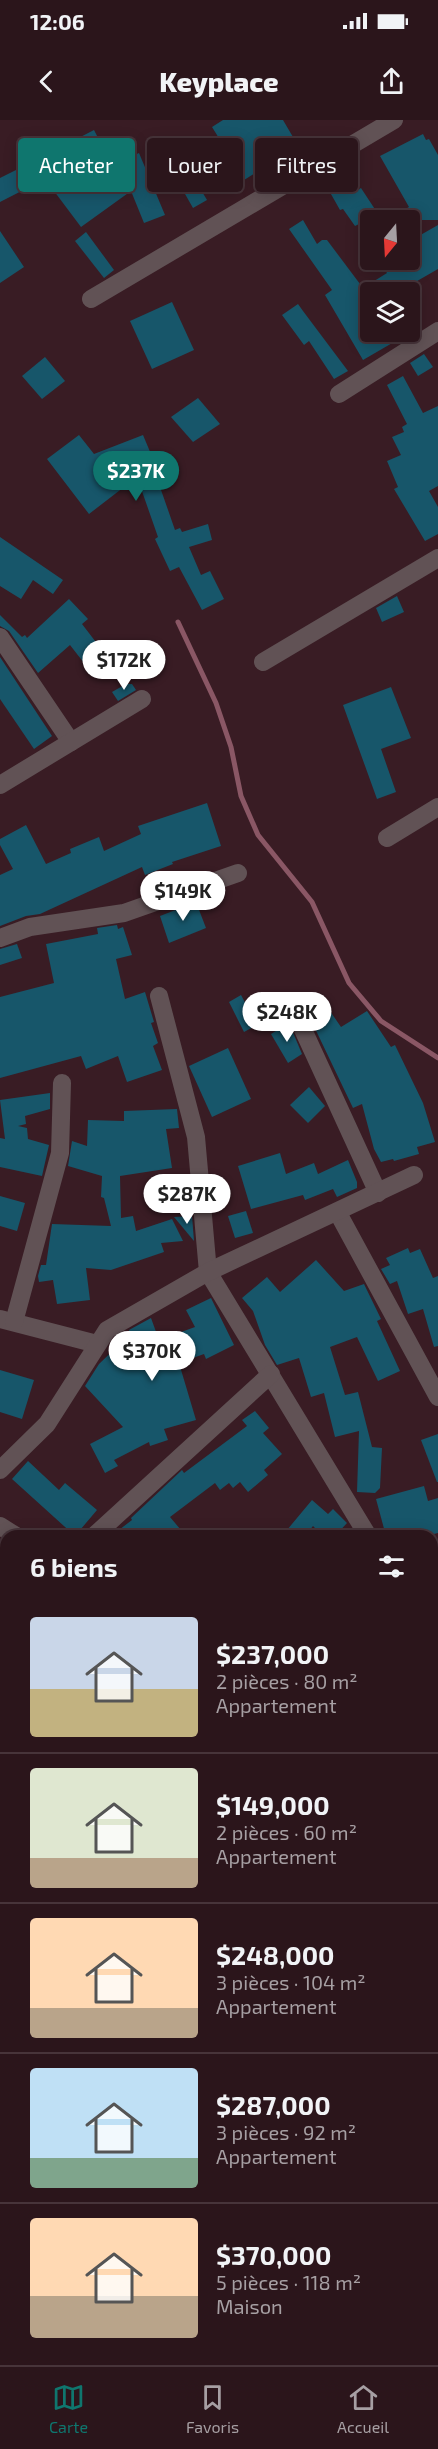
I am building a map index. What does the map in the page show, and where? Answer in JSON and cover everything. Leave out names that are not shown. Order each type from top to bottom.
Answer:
[{"type":"street","points":[[91,299],[394,120]]},
{"type":"street","points":[[339,394],[438,331]]},
{"type":"street","points":[[263,662],[438,558]]},
{"type":"street","points":[[0,637],[71,742]]},
{"type":"street","points":[[0,785],[142,699]]},
{"type":"street","points":[[387,838],[438,807]]},
{"type":"street","points":[[0,938],[30,927],[124,913],[237,873]]},
{"type":"street","points":[[159,996],[196,1137],[208,1272],[272,1374],[364,1530]]},
{"type":"street","points":[[300,1023],[378,1193]]},
{"type":"street","points":[[62,1083],[60,1153],[7,1320],[97,1344]]},
{"type":"street","points":[[0,1470],[46,1424],[107,1330],[208,1272],[338,1213],[414,1175]]},
{"type":"street","points":[[338,1213],[438,1397]]},
{"type":"street","points":[[101,1530],[272,1374]]},
{"type":"building","points":[[223,120],[283,120],[294,138],[255,138],[255,173],[243,181],[243,138],[219,138],[212,127]]},
{"type":"building","points":[[94,130],[98,138],[78,138]]},
{"type":"building","points":[[423,134],[426,140],[429,139],[438,155],[438,220],[420,220],[420,210],[403,210],[409,207],[380,156]]},
{"type":"building","points":[[139,153],[147,172],[147,192],[155,192],[165,215],[144,223],[131,192],[135,192],[135,155]]},
{"type":"building","points":[[18,169],[20,192],[0,202],[0,178]]},
{"type":"building","points":[[361,188],[375,210],[360,210],[360,226],[359,224],[355,226],[343,209],[340,210],[330,192],[353,193],[358,192]]},
{"type":"building","points":[[55,192],[130,192],[81,227]]},
{"type":"building","points":[[184,192],[202,192],[207,200],[193,208]]},
{"type":"building","points":[[303,220],[317,244],[322,240],[327,240],[360,284],[360,342],[394,342],[363,360],[325,295],[332,290],[289,229]]},
{"type":"building","points":[[438,225],[438,269],[415,282],[373,282],[387,273],[385,270],[420,270],[420,235]]},
{"type":"building","points":[[0,231],[24,267],[0,283]]},
{"type":"building","points":[[86,232],[114,270],[104,278],[75,241]]},
{"type":"building","points":[[172,302],[194,350],[152,369],[130,321]]},
{"type":"building","points":[[298,304],[348,371],[334,379],[309,341],[304,345],[282,315]]},
{"type":"building","points":[[424,354],[433,367],[418,376],[410,363]]},
{"type":"building","points":[[45,357],[65,381],[42,399],[22,376]]},
{"type":"building","points":[[403,376],[423,413],[438,406],[438,486],[429,491],[438,507],[438,534],[425,541],[394,489],[398,487],[387,461],[401,455],[392,437],[404,432],[402,427],[407,424],[387,385]]},
{"type":"building","points":[[198,398],[220,424],[193,442],[171,417]]},
{"type":"building","points":[[79,435],[94,454],[143,435],[156,466],[153,467],[175,530],[180,528],[182,532],[208,524],[212,540],[189,547],[201,575],[210,571],[224,599],[202,610],[179,567],[170,571],[155,539],[158,537],[137,477],[89,514],[47,459]]},
{"type":"building","points":[[0,537],[63,580],[53,594],[33,580],[21,599],[0,586]]},
{"type":"building","points":[[397,596],[404,612],[382,622],[376,608]]},
{"type":"building","points":[[69,599],[88,619],[82,624],[102,650],[84,663],[70,645],[38,673],[9,631],[0,626],[0,615],[22,637],[25,635],[27,638]]},
{"type":"building","points":[[0,657],[52,736],[34,749],[0,699]]},
{"type":"building","points":[[126,684],[132,684],[136,690],[118,701],[112,692]]},
{"type":"building","points":[[391,687],[411,738],[381,749],[396,792],[377,799],[343,705]]},
{"type":"building","points":[[207,803],[221,846],[172,862],[173,864],[145,875],[142,867],[40,914],[26,916],[0,926],[0,875],[13,869],[0,845],[0,839],[26,825],[46,864],[71,853],[70,849],[99,837],[104,851],[141,834],[138,826]]},
{"type":"building","points":[[196,902],[206,928],[169,943],[160,916]]},
{"type":"building","points":[[117,925],[118,929],[123,927],[132,955],[116,959],[125,999],[145,992],[154,1022],[151,1023],[158,1043],[153,1046],[162,1070],[127,1082],[118,1056],[86,1069],[81,1056],[0,1078],[0,997],[54,983],[46,944],[98,934],[97,928]]},
{"type":"building","points":[[17,944],[22,958],[0,965],[0,949]]},
{"type":"building","points":[[241,995],[257,1025],[244,1032],[229,1002]]},
{"type":"building","points":[[321,998],[341,1027],[367,1011],[391,1047],[395,1045],[423,1103],[435,1142],[417,1147],[419,1154],[381,1162],[374,1149],[362,1104],[353,1108],[310,1018],[301,1011]]},
{"type":"building","points":[[289,1023],[302,1054],[288,1063],[271,1034]]},
{"type":"building","points":[[228,1048],[251,1099],[212,1117],[189,1066]]},
{"type":"building","points":[[309,1087],[325,1106],[308,1123],[290,1105]]},
{"type":"building","points":[[50,1093],[50,1109],[25,1116],[26,1124],[18,1126],[27,1128],[28,1139],[49,1145],[42,1176],[0,1167],[0,1138],[5,1139],[0,1100]]},
{"type":"building","points":[[177,1109],[179,1128],[166,1129],[172,1168],[120,1176],[121,1218],[133,1216],[136,1231],[172,1219],[183,1241],[161,1243],[164,1252],[111,1270],[86,1268],[90,1300],[57,1304],[53,1280],[39,1282],[38,1276],[41,1265],[46,1265],[52,1224],[111,1226],[104,1198],[101,1197],[102,1176],[68,1166],[72,1141],[87,1146],[88,1120],[124,1121],[124,1111]]},
{"type":"building","points":[[280,1153],[286,1174],[314,1163],[318,1174],[348,1160],[357,1182],[357,1188],[337,1197],[333,1189],[305,1200],[303,1195],[251,1209],[238,1166]]},
{"type":"building","points":[[0,1196],[25,1203],[17,1231],[0,1226]]},
{"type":"building","points":[[246,1211],[253,1233],[235,1238],[228,1216]]},
{"type":"building","points":[[192,1216],[194,1241],[174,1217]]},
{"type":"building","points":[[408,1248],[410,1253],[420,1249],[433,1278],[438,1276],[438,1346],[434,1347],[423,1309],[408,1314],[397,1281],[390,1284],[381,1269],[390,1265],[386,1258]]},
{"type":"building","points":[[316,1260],[344,1291],[364,1284],[381,1319],[377,1321],[400,1371],[378,1381],[357,1337],[330,1347],[345,1395],[358,1392],[372,1447],[382,1448],[380,1488],[375,1493],[357,1492],[359,1431],[335,1437],[324,1393],[311,1397],[299,1358],[277,1365],[265,1345],[253,1311],[242,1298],[267,1277],[280,1292]]},
{"type":"building","points":[[211,1298],[234,1345],[206,1359],[204,1354],[179,1363],[196,1420],[164,1429],[168,1440],[150,1446],[149,1442],[114,1460],[118,1466],[105,1473],[90,1444],[123,1427],[85,1386],[99,1364],[130,1334],[129,1330],[151,1318],[159,1340],[195,1327],[186,1310]]},
{"type":"building","points":[[0,1370],[34,1380],[22,1419],[0,1412]]},
{"type":"building","points":[[255,1411],[269,1428],[263,1433],[282,1454],[264,1470],[268,1475],[248,1492],[240,1482],[233,1488],[229,1483],[220,1490],[215,1483],[170,1517],[181,1530],[119,1530],[182,1470],[184,1473],[247,1426],[242,1420]]},
{"type":"building","points":[[438,1434],[438,1482],[437,1482],[421,1440]]},
{"type":"building","points":[[28,1461],[59,1490],[65,1483],[97,1510],[80,1530],[68,1530],[12,1479]]},
{"type":"building","points":[[424,1486],[428,1501],[438,1498],[438,1530],[384,1530],[376,1499]]},
{"type":"building","points":[[312,1500],[328,1514],[333,1509],[347,1523],[341,1530],[317,1530],[313,1526],[310,1530],[287,1530]]},
{"type":"waterway","points":[[178,622],[216,703],[231,747],[241,796],[258,835],[312,902],[349,983],[381,1021],[438,1058]]}]
